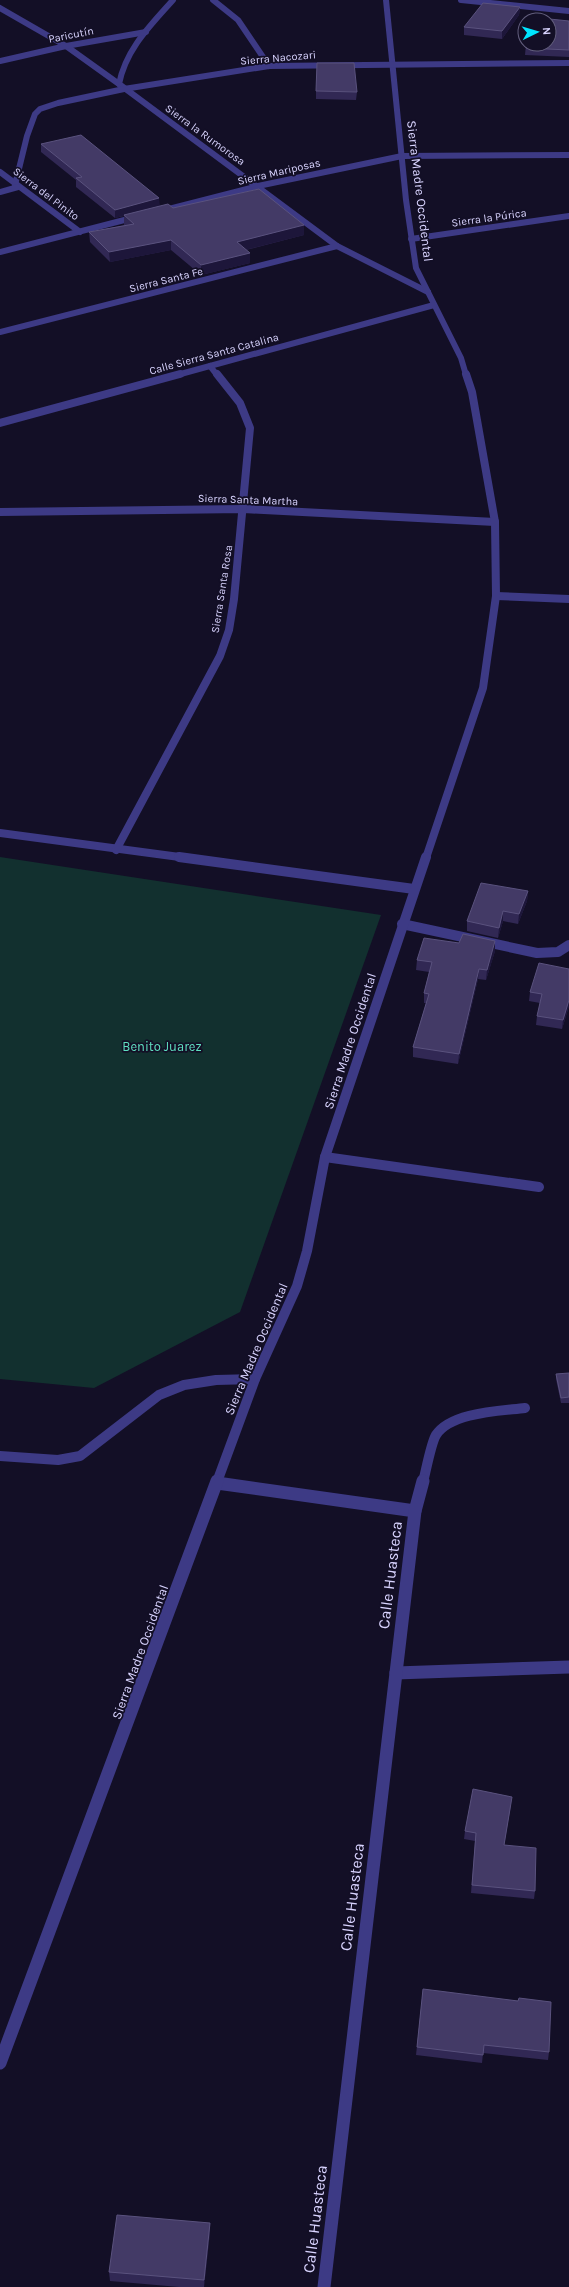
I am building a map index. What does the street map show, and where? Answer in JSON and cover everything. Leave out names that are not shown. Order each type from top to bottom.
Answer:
[{"type":"street","points":[[119,84],[120,76],[126,61],[146,32],[173,0]]},
{"type":"street","points":[[213,0],[226,8],[237,19],[269,66]]},
{"type":"street","name":"Sierra Madre Occidental","points":[[0,2063],[255,1379],[297,1286],[307,1251],[325,1157],[402,924],[483,688],[496,596],[496,522],[472,392],[461,358],[448,329],[434,305],[416,268],[411,239],[386,0]]},
{"type":"street","points":[[461,0],[569,11]]},
{"type":"street","name":"Sierra la Rumorosa","points":[[0,8],[66,46],[258,186],[337,246],[428,292]]},
{"type":"street","name":"Paricutín","points":[[0,61],[66,46],[146,32]]},
{"type":"street","name":"Sierra Nacozari","points":[[16,186],[30,125],[35,114],[40,109],[58,103],[124,89],[269,66],[569,63]]},
{"type":"street","name":"Sierra Mariposas","points":[[154,213],[258,186],[402,156],[569,155]]},
{"type":"street","name":"Sierra del Pinito","points":[[0,172],[16,186],[80,232]]},
{"type":"street","points":[[0,192],[16,186]]},
{"type":"street","points":[[0,252],[147,215]]},
{"type":"street","name":"Sierra la Púrica","points":[[411,239],[569,216]]},
{"type":"street","name":"Sierra Santa Fe","points":[[0,332],[337,246]]},
{"type":"street","name":"Calle Sierra Santa Catalina","points":[[0,423],[434,305]]},
{"type":"street","name":"Sierra Santa Rosa","points":[[116,850],[220,656],[229,630],[244,509],[250,428],[248,417],[241,405],[210,366]]},
{"type":"street","name":"Sierra Santa Martha","points":[[1,514],[42,510],[244,509],[496,522]]},
{"type":"street","points":[[496,596],[569,599]]},
{"type":"street","points":[[0,833],[116,850],[414,889]]},
{"type":"street","points":[[402,924],[538,953],[558,952],[569,945]]},
{"type":"street","points":[[325,1157],[539,1187]]},
{"type":"street","points":[[0,1456],[58,1460],[80,1456],[159,1395],[184,1385],[216,1380],[255,1379]]},
{"type":"street","name":"Calle Huasteca","points":[[324,2287],[415,1511],[436,1435],[442,1428],[460,1419],[525,1408]]},
{"type":"street","name":"Calle Huasteca","points":[[217,1483],[415,1511]]},
{"type":"street","points":[[396,1673],[569,1667]]},
{"type":"green space","name":"Benito Juarez","points":[[0,857],[381,915],[240,1312],[94,1388],[0,1379]]},
{"type":"building","points":[[483,3],[520,7],[502,31],[464,27]]},
{"type":"building","points":[[557,20],[569,21],[569,50],[557,49]]},
{"type":"building","points":[[317,63],[354,63],[357,92],[316,91]]},
{"type":"building","points":[[81,135],[159,198],[115,210],[76,178],[82,177],[41,144]]},
{"type":"building","points":[[259,189],[304,225],[237,242],[250,253],[201,265],[171,240],[109,252],[89,232],[134,224],[124,215],[168,204],[173,208]]},
{"type":"building","points":[[481,883],[528,891],[519,914],[503,911],[499,928],[467,921]]},
{"type":"building","points":[[463,934],[495,941],[487,970],[479,969],[459,1054],[413,1047],[429,994],[424,993],[432,962],[417,960],[424,938],[459,943]]},
{"type":"building","points":[[539,963],[569,969],[569,1000],[563,1020],[537,1016],[542,994],[530,992]]},
{"type":"building","points":[[569,1373],[569,1397],[561,1398],[556,1374]]},
{"type":"building","points":[[473,1789],[512,1797],[504,1845],[536,1848],[535,1891],[472,1885],[476,1833],[465,1831]]},
{"type":"building","points":[[423,1989],[518,2001],[519,1998],[551,2002],[549,2052],[484,2045],[483,2055],[417,2047]]},
{"type":"building","points":[[117,2215],[210,2223],[204,2280],[109,2272]]}]
